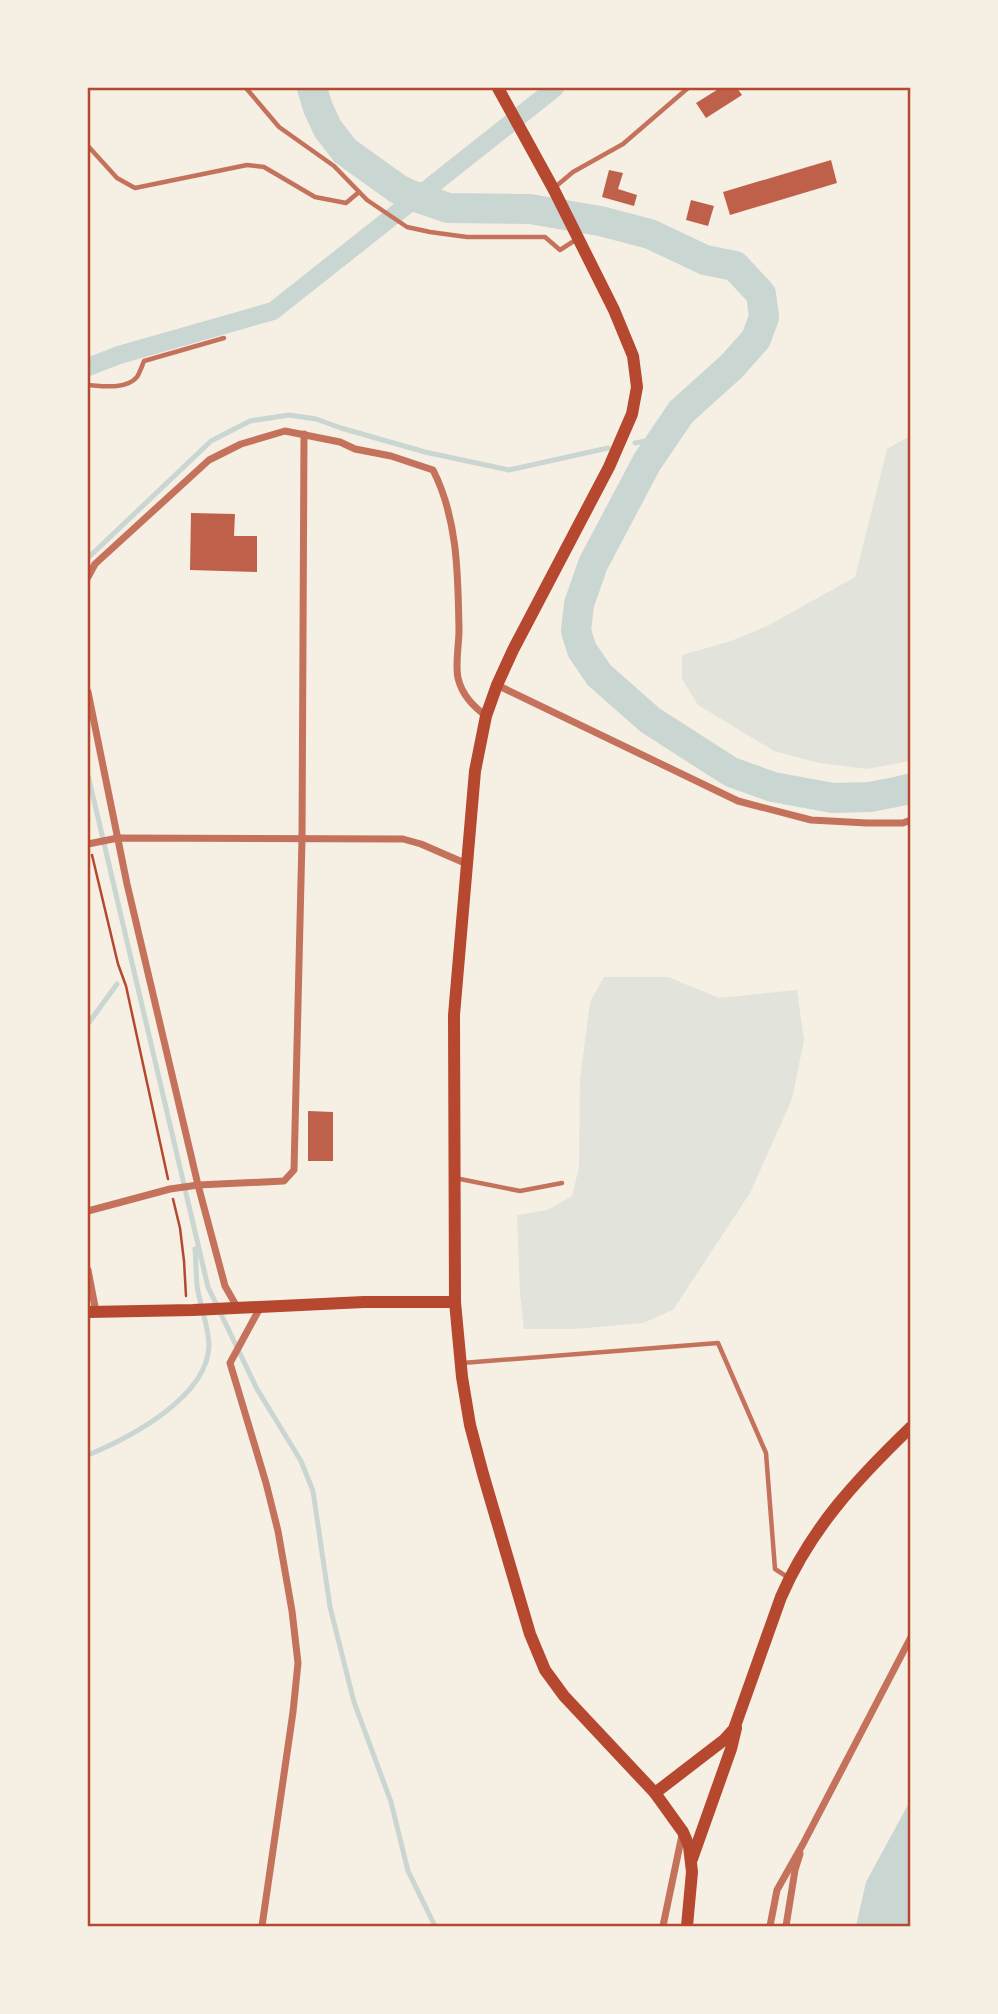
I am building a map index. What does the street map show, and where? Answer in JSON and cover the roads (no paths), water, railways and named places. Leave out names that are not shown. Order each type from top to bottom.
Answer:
[{"type":"main road","points":[[498,88],[614,310],[633,356],[637,387],[632,414],[609,467],[497,685],[486,716],[475,771],[454,1015],[454,1302],[470,1425],[530,1634],[545,1670],[564,1696],[655,1793],[683,1832],[692,1859],[687,1927]]},
{"type":"main road","points":[[92,1312],[364,1302],[454,1302]]},
{"type":"main road","points":[[692,1859],[769,1630],[790,1578],[812,1539],[840,1500],[859,1477],[911,1427]]},
{"type":"main road","points":[[655,1793],[724,1740],[738,1721]]},
{"type":"street","points":[[88,577],[95,564],[209,460],[241,444],[285,431],[340,442],[355,449],[391,456],[433,470],[444,491],[453,536],[458,580],[458,677],[467,700],[486,716]]},
{"type":"street","points":[[88,1212],[171,1188],[284,1181],[294,1170],[302,839],[304,434]]},
{"type":"street","points":[[497,685],[738,801],[811,820],[867,823],[903,823],[911,820]]},
{"type":"street","points":[[88,692],[116,839],[196,1185],[225,1286],[234,1307]]},
{"type":"street","points":[[90,843],[116,839],[402,839],[421,844],[467,864]]},
{"type":"street","points":[[88,1270],[92,1312]]},
{"type":"street","points":[[261,1306],[230,1363],[278,1531],[298,1663],[262,1927]]},
{"type":"street","points":[[770,1927],[777,1890],[911,1637]]},
{"type":"street","points":[[663,1927],[683,1832]]},
{"type":"street","points":[[786,1927],[795,1870],[803,1844]]},
{"type":"lane","points":[[246,88],[279,127],[334,166],[367,200],[407,227],[467,237],[545,237],[560,250],[578,238]]},
{"type":"lane","points":[[553,190],[573,172],[623,144],[688,88]]},
{"type":"lane","points":[[88,146],[117,178],[135,188],[247,165],[264,167],[315,197],[346,203],[359,192]]},
{"type":"lane","points":[[88,385],[128,384],[136,377],[144,361],[224,338]]},
{"type":"lane","points":[[454,1178],[520,1191],[562,1183]]},
{"type":"lane","points":[[461,1363],[718,1343],[766,1453],[775,1569],[790,1578]]},
{"type":"waterway","points":[[312,88],[328,129],[345,151],[408,194],[448,208],[530,209],[600,221],[650,234],[705,260],[735,266],[761,294],[764,317],[756,339],[732,366],[681,412],[647,462],[593,564],[579,604],[576,631],[582,650],[599,675],[650,720],[731,772],[773,787],[833,798],[870,797],[911,789]]},
{"type":"waterway","points":[[88,367],[119,355],[273,311],[555,88]]},
{"type":"waterway","points":[[88,558],[211,441],[250,421],[289,415],[316,419],[425,452],[509,470],[608,448]]},
{"type":"waterway","points":[[635,443],[663,438]]},
{"type":"waterway","points":[[88,775],[208,1287],[257,1389],[301,1461],[313,1491],[330,1607],[354,1702],[391,1802],[408,1871],[435,1926]]},
{"type":"waterway","points":[[88,1024],[117,984]]},
{"type":"waterway","points":[[88,1455],[124,1438],[164,1413],[182,1398],[196,1381],[205,1363],[209,1344],[197,1286],[195,1249]]}]
